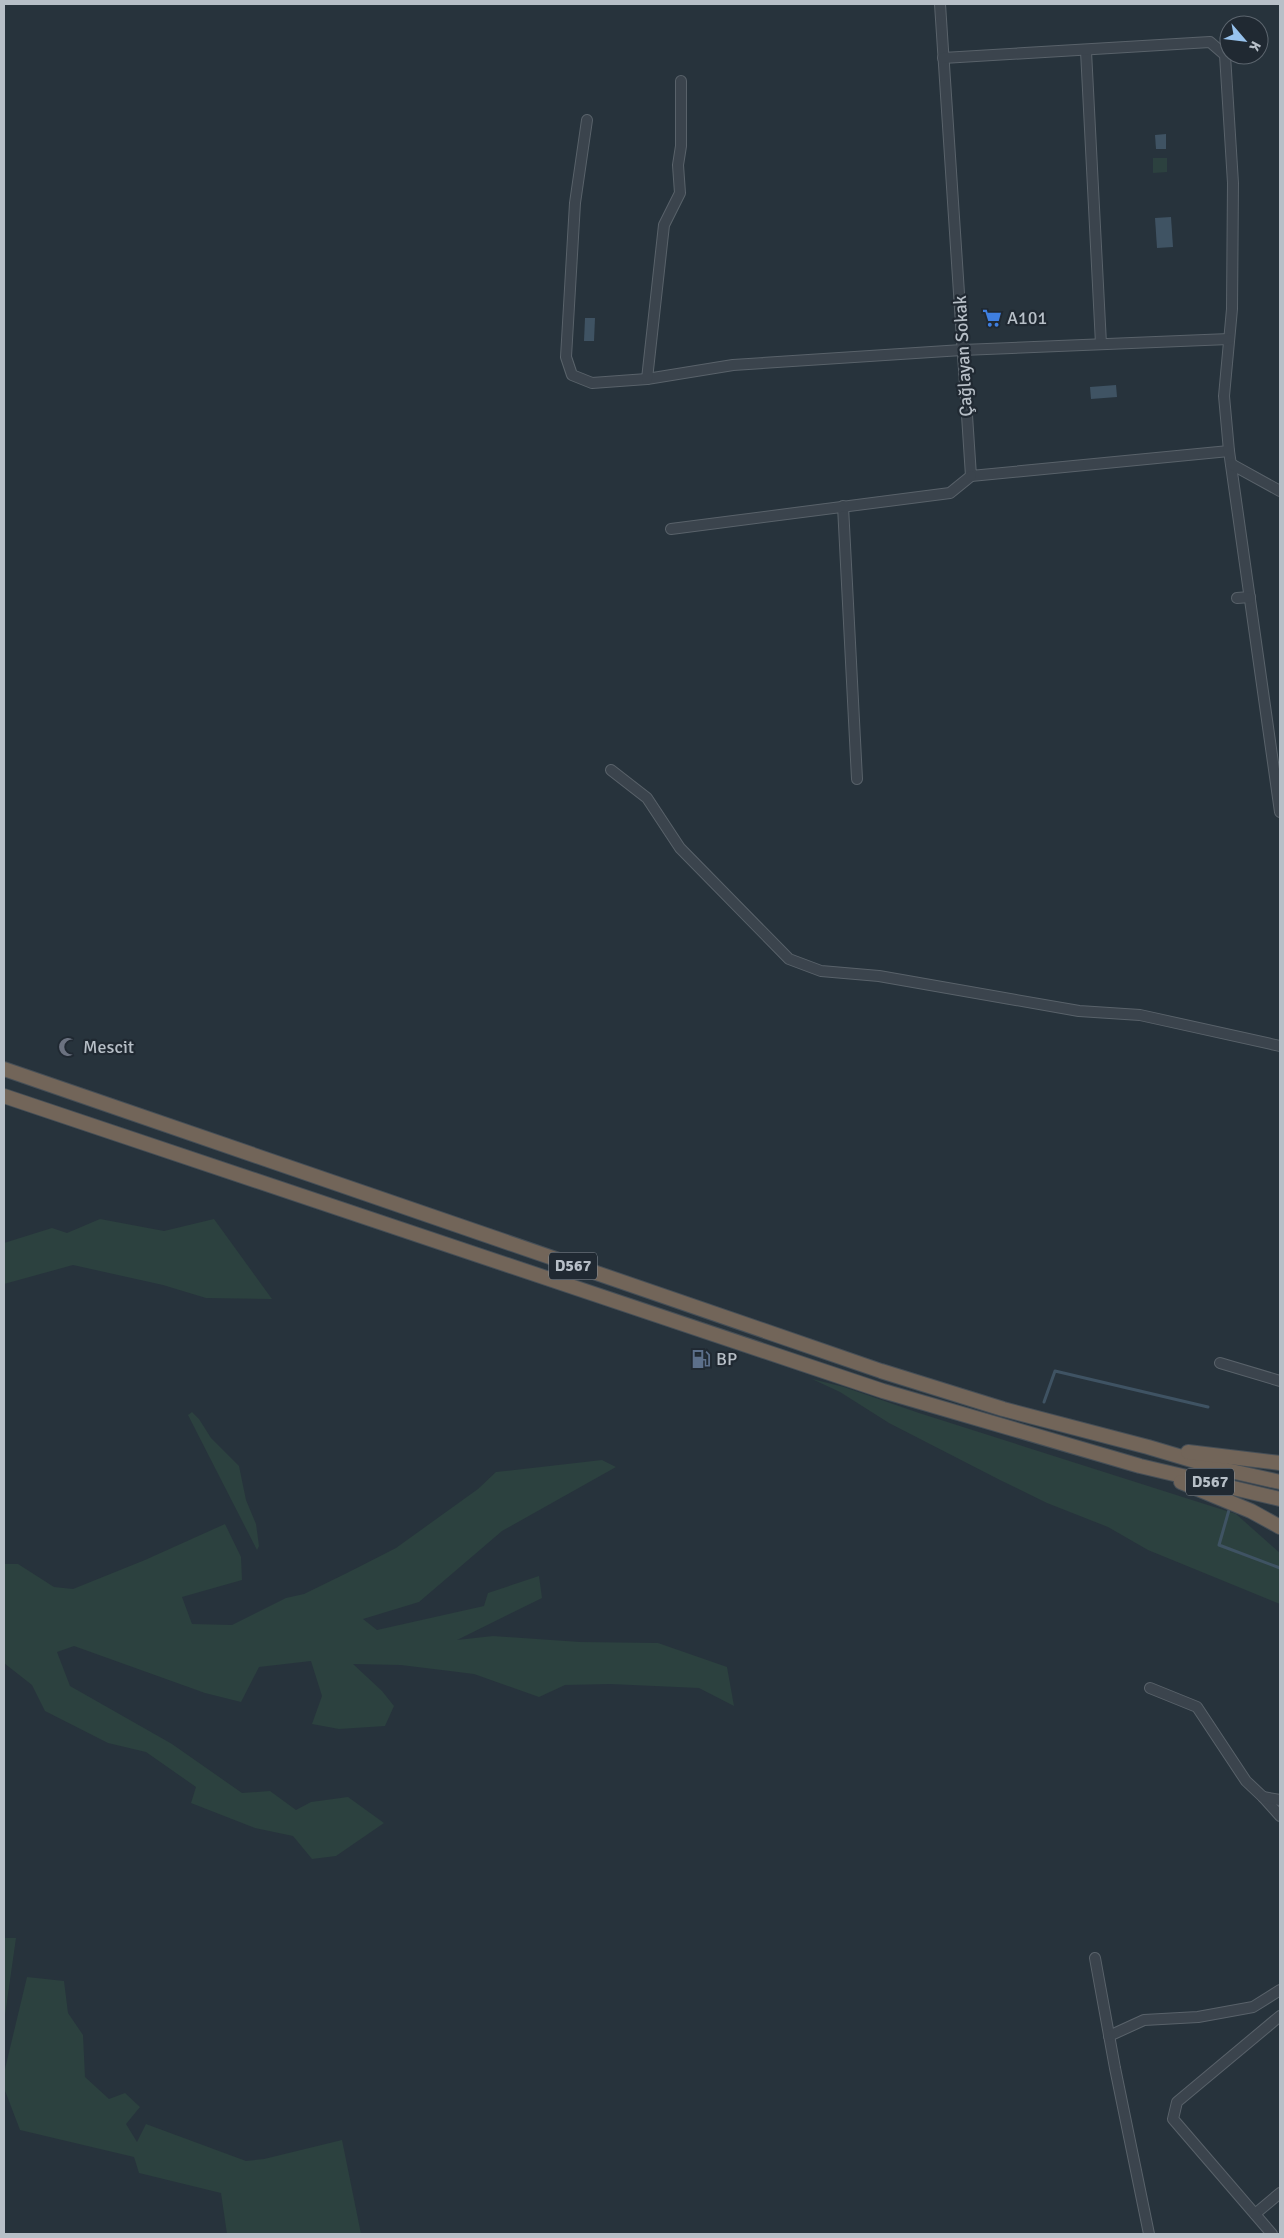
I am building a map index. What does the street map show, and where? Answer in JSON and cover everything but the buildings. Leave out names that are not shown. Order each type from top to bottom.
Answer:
[{"type":"highway","name":"D567","points":[[4,1069],[881,1371],[1003,1409],[1148,1446],[1222,1469],[1280,1482]]},
{"type":"highway","name":"D567","points":[[4,1096],[883,1391],[1140,1466],[1280,1499]]},
{"type":"highway","points":[[1148,1446],[1280,1463]]},
{"type":"highway","points":[[1140,1466],[1251,1511],[1280,1527]]},
{"type":"street","name":"Çağlayan Sokak","points":[[940,4],[970,476]]},
{"type":"street","points":[[943,58],[1086,51],[1210,42],[1225,55],[1233,183],[1232,309],[1224,396],[1229,451],[1280,812]]},
{"type":"street","points":[[1086,51],[1101,344]]},
{"type":"street","points":[[647,379],[664,225],[680,193],[678,165],[681,146],[681,81]]},
{"type":"street","points":[[587,120],[575,203],[566,358],[572,375],[592,383],[647,379],[733,364],[962,350],[1230,339]]},
{"type":"street","points":[[671,529],[950,493],[970,476],[1229,451]]},
{"type":"street","points":[[1231,464],[1280,491]]},
{"type":"street","points":[[843,506],[858,779]]},
{"type":"street","points":[[1238,598],[1250,596]]},
{"type":"street","points":[[611,770],[647,798],[680,848],[790,959],[821,971],[879,976],[1079,1011],[1140,1015],[1280,1046]]},
{"type":"street","points":[[1220,1363],[1280,1381]]},
{"type":"street","points":[[1150,1688],[1197,1707],[1246,1781],[1280,1816]]},
{"type":"street","points":[[1263,1797],[1280,1800]]},
{"type":"street","points":[[1094,1958],[1149,2234]]},
{"type":"street","points":[[1109,2036],[1144,2020],[1198,2017],[1253,2007],[1280,1990]]},
{"type":"street","points":[[1272,2234],[1173,2119],[1177,2102],[1280,2016]]},
{"type":"street","points":[[1255,2214],[1280,2192]]},
{"type":"green space","points":[[1153,158],[1167,158],[1167,172],[1153,173]]},
{"type":"green space","points":[[100,1219],[164,1231],[214,1219],[272,1299],[206,1298],[163,1285],[73,1265],[4,1284],[4,1243],[52,1228],[67,1233]]},
{"type":"green space","points":[[812,1379],[844,1387],[919,1413],[1236,1514],[1280,1553],[1280,1604],[1148,1550],[1108,1527],[1047,1503],[889,1423],[840,1392]]},
{"type":"green space","points":[[192,1412],[199,1419],[211,1438],[239,1466],[246,1500],[256,1524],[259,1546],[257,1550],[188,1415]]},
{"type":"green space","points":[[602,1460],[616,1467],[502,1531],[419,1602],[363,1619],[377,1630],[484,1606],[488,1593],[539,1576],[542,1598],[457,1640],[493,1636],[580,1642],[658,1643],[727,1667],[734,1706],[699,1688],[610,1684],[565,1685],[539,1697],[474,1674],[401,1665],[353,1664],[382,1691],[394,1706],[385,1726],[339,1729],[312,1724],[322,1696],[311,1661],[259,1667],[241,1702],[205,1693],[74,1646],[57,1652],[70,1686],[172,1744],[242,1793],[270,1791],[296,1810],[311,1802],[348,1797],[384,1823],[336,1856],[312,1859],[293,1836],[255,1828],[191,1803],[196,1787],[146,1752],[108,1743],[45,1711],[32,1685],[4,1663],[4,1564],[18,1564],[54,1587],[73,1589],[145,1560],[225,1524],[241,1557],[242,1580],[182,1597],[192,1624],[232,1625],[286,1598],[304,1594],[396,1548],[478,1489],[496,1472]]},
{"type":"green space","points":[[4,1938],[16,1938],[4,2022]]},
{"type":"green space","points":[[27,1977],[64,1981],[68,2013],[83,2035],[85,2077],[109,2099],[125,2093],[140,2107],[126,2124],[137,2142],[146,2124],[246,2161],[264,2159],[342,2140],[361,2234],[227,2234],[221,2193],[139,2173],[134,2157],[20,2130],[4,2088],[4,2073]]},
{"type":"water","points":[[1166,134],[1166,149],[1156,149],[1155,135]]},
{"type":"water","points":[[1171,217],[1173,247],[1157,248],[1155,218]]},
{"type":"water","points":[[585,318],[595,318],[594,341],[584,341]]},
{"type":"water","points":[[1116,385],[1117,397],[1091,399],[1090,387]]},
{"type":"waterway","points":[[1044,1402],[1055,1371],[1208,1407]]},
{"type":"waterway","points":[[1229,1510],[1219,1545],[1280,1568]]},
{"type":"place","name":"A101","points":[[992,318]]},
{"type":"place","name":"Mescit","points":[[68,1047]]},
{"type":"place","name":"BP","points":[[701,1359]]}]
